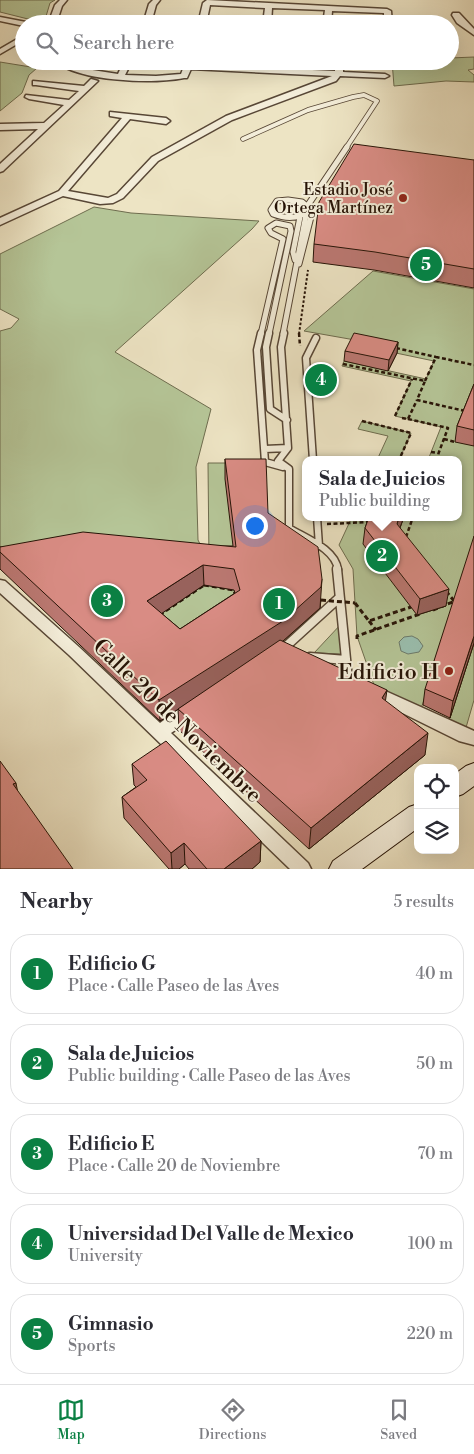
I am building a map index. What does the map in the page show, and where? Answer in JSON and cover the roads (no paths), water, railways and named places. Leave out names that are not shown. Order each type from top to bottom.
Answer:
[{"type":"main road","points":[[459,784],[474,773]]},
{"type":"main road","points":[[342,869],[414,817]]},
{"type":"street","points":[[55,15],[59,4],[64,0]]},
{"type":"street","points":[[150,15],[156,0]]},
{"type":"street","points":[[205,15],[209,1],[387,11],[387,15]]},
{"type":"street","points":[[268,15],[269,5]]},
{"type":"street","points":[[328,15],[329,8]]},
{"type":"street","points":[[0,19],[15,22]]},
{"type":"street","points":[[459,20],[473,30]]},
{"type":"street","points":[[0,52],[15,43]]},
{"type":"street","points":[[80,70],[121,76],[164,78],[184,76],[186,70]]},
{"type":"street","points":[[121,76],[124,70]]},
{"type":"street","points":[[289,70],[385,76]]},
{"type":"street","points":[[62,193],[110,201],[120,196],[155,159],[229,118],[317,87],[333,79],[339,73]]},
{"type":"street","points":[[0,169],[94,81]]},
{"type":"street","points":[[36,83],[86,89]]},
{"type":"street","points":[[29,97],[70,103]]},
{"type":"street","points":[[114,114],[166,121]]},
{"type":"street","points":[[0,222],[62,193],[128,116]]},
{"type":"street","points":[[0,128],[46,126]]},
{"type":"street","name":"Calle 20 de Noviembre","points":[[0,585],[74,651],[302,869]]},
{"type":"street","points":[[266,660],[283,649],[465,736],[474,738]]},
{"type":"street","points":[[159,733],[209,699]]},
{"type":"lane","points":[[243,139],[308,110],[357,96],[371,97],[377,102],[306,212],[297,269],[280,347],[288,448],[278,461],[289,469]]},
{"type":"lane","points":[[342,155],[351,156]]},
{"type":"lane","points":[[286,420],[270,409],[266,347],[291,231],[290,226],[279,220],[272,214],[271,210],[278,201],[289,199],[300,201],[306,212]]},
{"type":"lane","points":[[283,239],[271,233],[268,228],[270,225],[279,220],[306,212]]},
{"type":"lane","points":[[279,220],[283,239],[257,350],[262,442],[265,449],[265,462],[289,469]]},
{"type":"lane","points":[[313,456],[306,358],[316,338]]},
{"type":"lane","points":[[265,449],[288,448]]},
{"type":"lane","points":[[289,469],[290,528],[328,552],[337,564],[348,679]]},
{"type":"lane","points":[[316,521],[318,546]]},
{"type":"lane","points":[[283,649],[339,598]]},
{"type":"lane","points":[[299,657],[346,660]]},
{"type":"place","name":"Estadio José Ortega Martínez","points":[[403,198]]},
{"type":"place","name":"Gimnasio","points":[[426,265]]},
{"type":"place","name":"Universidad Del Valle de Mexico","points":[[321,380]]},
{"type":"place","name":"Sala de Juicios","points":[[382,556]]},
{"type":"place","name":"Edificio E","points":[[107,601]]},
{"type":"place","name":"Edificio G","points":[[279,604]]},
{"type":"place","name":"Edificio H","points":[[449,671]]}]
